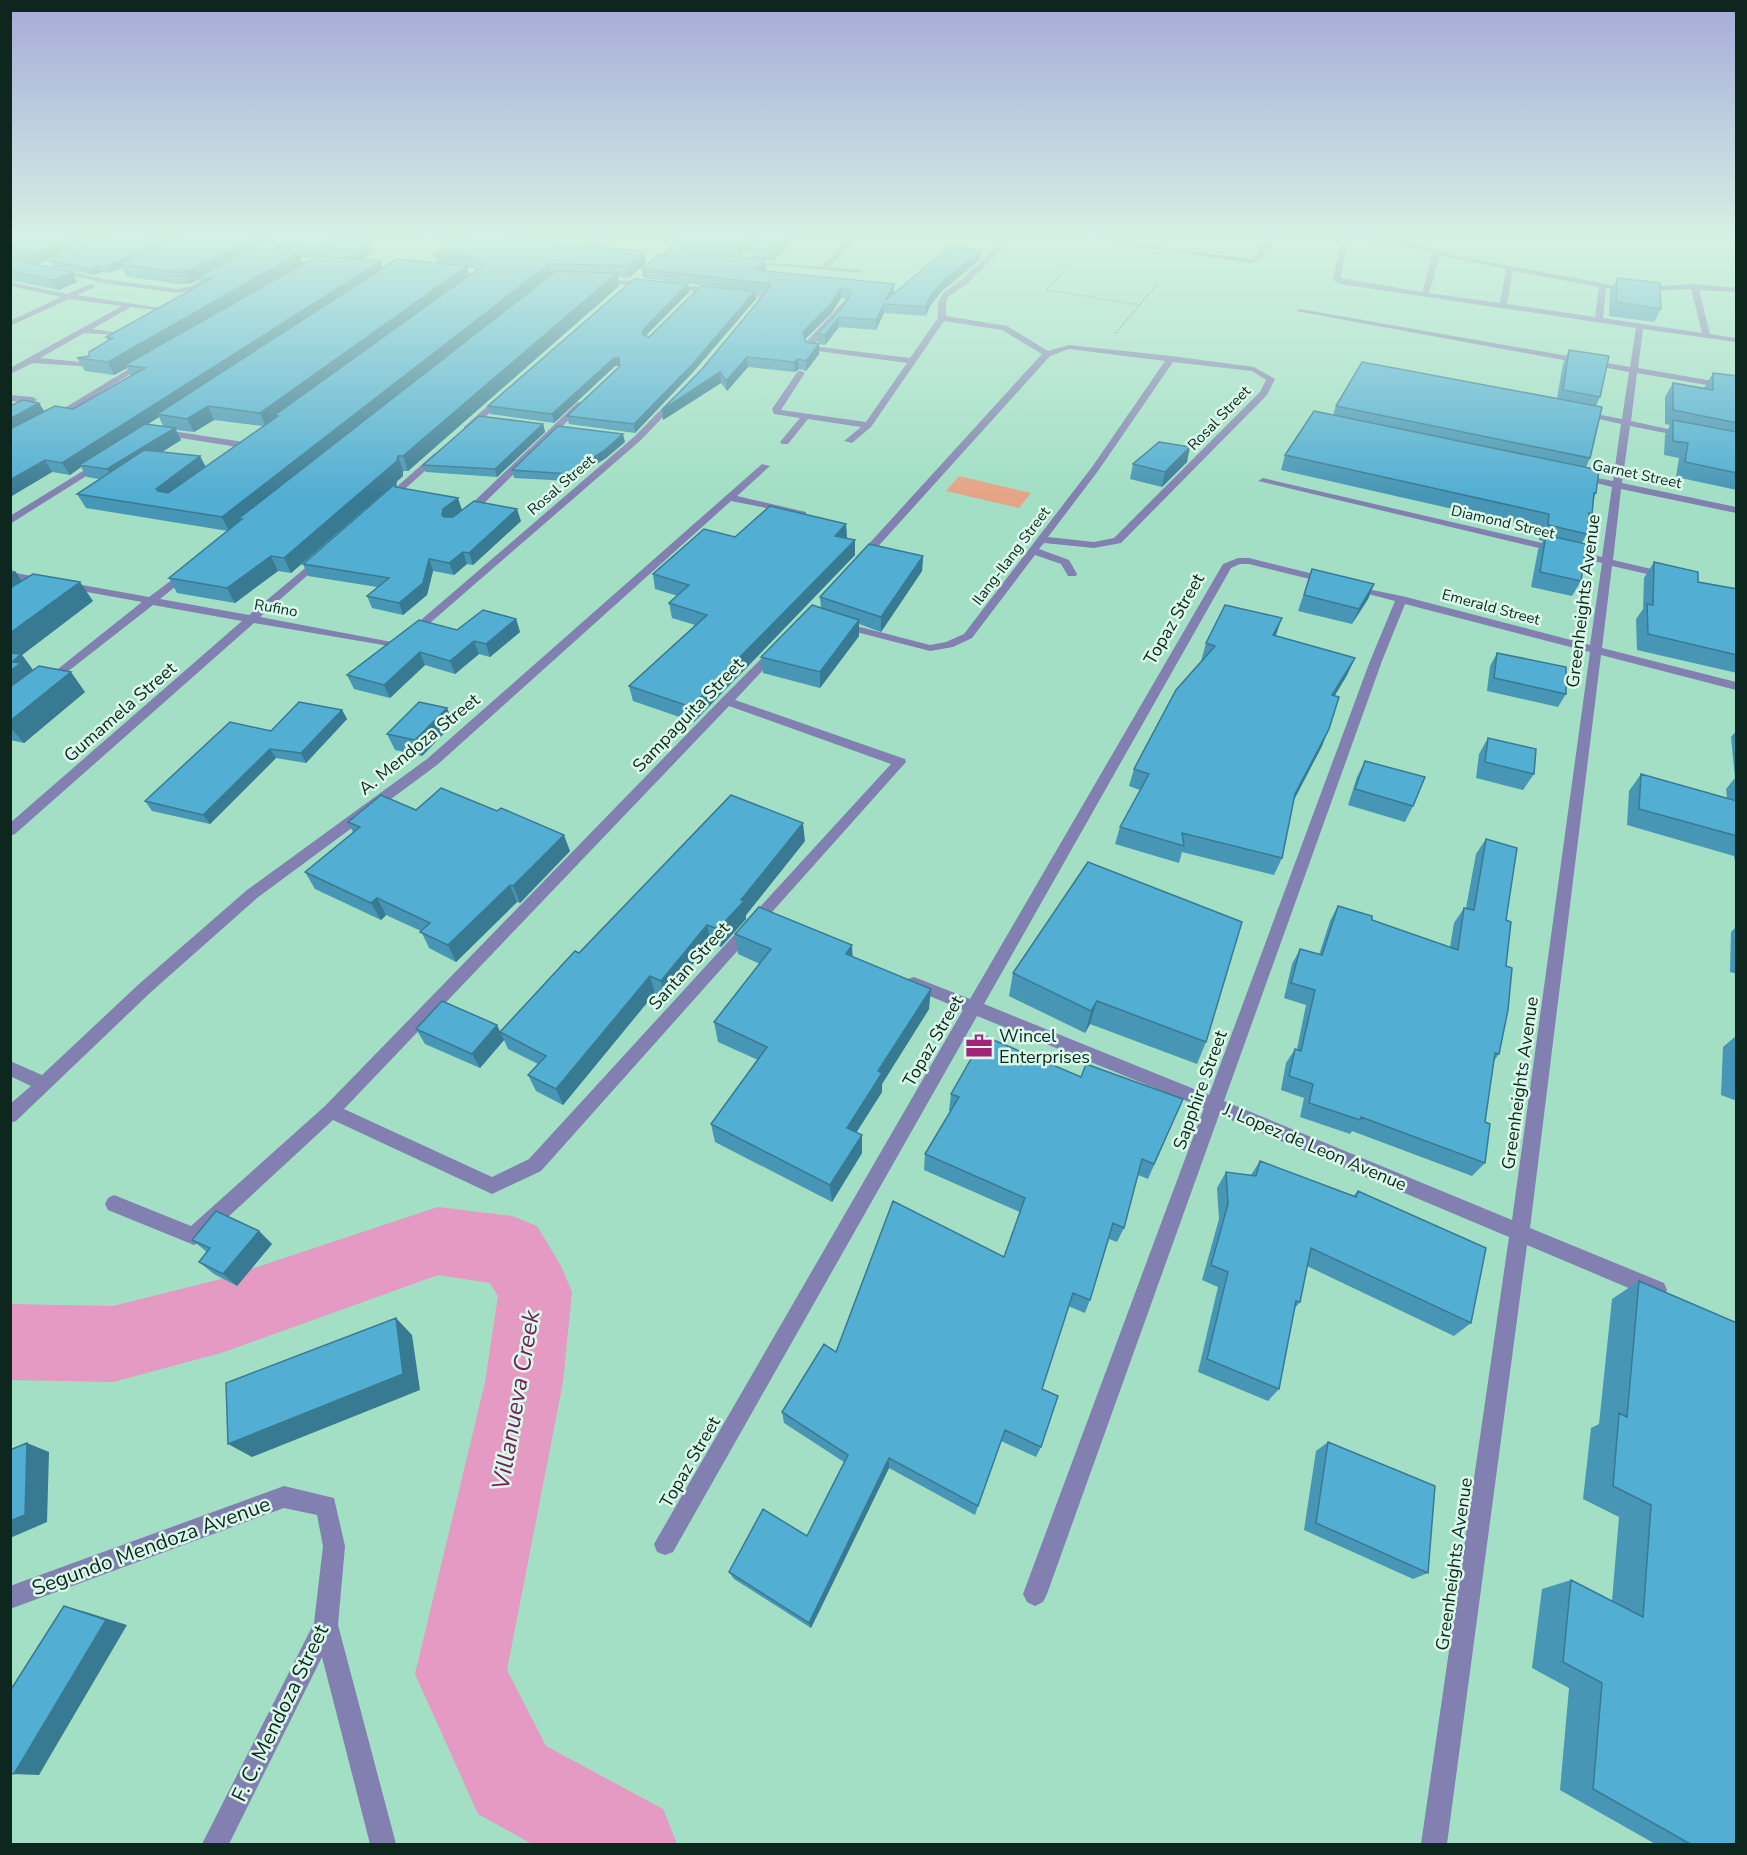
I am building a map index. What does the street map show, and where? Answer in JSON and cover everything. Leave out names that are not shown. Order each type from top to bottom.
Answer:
[{"type":"street","points":[[10,372],[99,323]]},
{"type":"street","points":[[830,323],[808,345],[810,348],[910,361]]},
{"type":"street","points":[[849,441],[868,425],[939,323]]},
{"type":"street","points":[[849,571],[1047,354],[1004,328],[970,323]]},
{"type":"street","points":[[1365,323],[1737,388]]},
{"type":"street","points":[[1624,323],[1737,339]]},
{"type":"street","points":[[1703,323],[1706,335]]},
{"type":"street","name":"Greenheights Avenue","points":[[1434,1845],[1520,1234],[1617,485],[1641,325]]},
{"type":"street","points":[[84,331],[116,333]]},
{"type":"street","name":"Rosal Street","points":[[1042,540],[1094,545],[1117,540],[1264,393],[1271,379],[1254,369],[1096,349],[1069,347],[1047,354]]},
{"type":"street","name":"Ilang-Ilang Street","points":[[834,622],[930,648],[949,645],[968,636],[1095,469],[1171,358]]},
{"type":"street","points":[[32,360],[91,365]]},
{"type":"street","points":[[41,424],[150,360]]},
{"type":"street","points":[[801,373],[776,409],[780,413],[868,425]]},
{"type":"street","name":"Rosal Street","points":[[380,657],[397,646],[683,392]]},
{"type":"street","points":[[462,433],[507,393]]},
{"type":"street","points":[[10,398],[33,400]]},
{"type":"street","points":[[460,520],[560,429],[586,399]]},
{"type":"street","points":[[1566,411],[1694,435]]},
{"type":"street","points":[[785,442],[805,417]]},
{"type":"street","points":[[479,418],[490,419]]},
{"type":"street","points":[[160,424],[150,430],[250,446]]},
{"type":"street","points":[[544,427],[560,429]]},
{"type":"street","points":[[241,452],[258,439]]},
{"type":"street","points":[[375,511],[444,449]]},
{"type":"street","points":[[10,521],[109,458]]},
{"type":"street","name":"A. Mendoza Street","points":[[10,1116],[145,988],[252,894],[432,762],[765,466]]},
{"type":"street","name":"Garnet Street","points":[[1569,475],[1737,510]]},
{"type":"street","name":"Diamond Street","points":[[1263,481],[1679,578]]},
{"type":"street","points":[[731,498],[802,514]]},
{"type":"street","points":[[253,619],[331,549]]},
{"type":"street","points":[[1034,551],[1065,562],[1072,574]]},
{"type":"street","name":"Emerald Street","points":[[1238,561],[1249,561],[1402,599],[1737,686]]},
{"type":"street","name":"Topaz Street","points":[[665,1544],[1227,566],[1238,561]]},
{"type":"street","points":[[38,691],[196,565]]},
{"type":"street","name":"Rufino","points":[[10,575],[397,646]]},
{"type":"street","points":[[34,594],[51,582]]},
{"type":"street","name":"Sapphire Street","points":[[1035,1594],[1376,660],[1402,599]]},
{"type":"street","name":"Gumamela Street","points":[[10,831],[253,619]]},
{"type":"street","name":"Sampaguita Street","points":[[114,1204],[194,1236],[331,1111],[785,640]]},
{"type":"street","name":"Santan Street","points":[[331,1111],[492,1186],[535,1165],[900,762],[726,701]]},
{"type":"street","points":[[759,918],[781,927]]},
{"type":"street","name":"J. Lopez de Leon Avenue","points":[[902,978],[1215,1105],[1673,1297]]},
{"type":"street","points":[[10,1068],[44,1084]]},
{"type":"street","name":"Segundo Mendoza Avenue","points":[[10,1598],[284,1497],[326,1506]]},
{"type":"street","name":"F. C. Mendoza Street","points":[[215,1845],[326,1625],[334,1546],[326,1506]]},
{"type":"street","points":[[326,1625],[383,1845]]},
{"type":"path","points":[[1096,349],[1126,323]]},
{"type":"shaded area","points":[[959,476],[1031,493],[1019,508],[946,491]]},
{"type":"building","points":[[132,323],[177,323],[108,362],[77,358],[89,356],[89,352],[113,338],[106,337]]},
{"type":"building","points":[[200,323],[284,323],[62,463],[45,460],[10,480],[10,429],[55,406],[73,409],[145,368],[125,365]]},
{"type":"building","points":[[299,323],[387,323],[260,413],[208,406],[187,419],[157,414]]},
{"type":"building","points":[[403,323],[473,323],[222,517],[77,494],[144,450],[200,456],[156,489],[168,493],[278,416],[275,415]]},
{"type":"building","points":[[490,323],[559,323],[403,456],[398,456],[397,461],[284,558],[271,556],[227,588],[169,578],[242,519],[238,519]]},
{"type":"building","points":[[584,323],[650,323],[642,334],[649,337],[664,323],[728,323],[692,365],[634,424],[567,416],[620,366],[619,358],[614,358],[552,414],[488,406]]},
{"type":"building","points":[[741,323],[812,323],[803,332],[806,342],[819,344],[806,361],[798,359],[794,362],[747,357],[726,381],[720,372],[662,410],[702,369]]},
{"type":"building","points":[[828,323],[835,323],[825,335],[817,334]]},
{"type":"building","points":[[1569,350],[1609,356],[1600,397],[1563,390]]},
{"type":"building","points":[[1362,362],[1602,407],[1590,458],[1336,406]]},
{"type":"building","points":[[1713,373],[1737,376],[1737,423],[1673,410],[1673,383],[1713,390]]},
{"type":"building","points":[[23,400],[39,403],[10,419],[10,406]]},
{"type":"building","points":[[1314,411],[1599,470],[1592,514],[1589,513],[1587,534],[1548,525],[1549,514],[1285,455]]},
{"type":"building","points":[[479,416],[543,424],[495,469],[423,465]]},
{"type":"building","points":[[1673,420],[1737,432],[1737,473],[1685,462],[1688,443],[1673,441]]},
{"type":"building","points":[[145,424],[175,428],[107,469],[79,465]]},
{"type":"building","points":[[558,426],[623,434],[605,450],[568,474],[512,470]]},
{"type":"building","points":[[1159,442],[1190,447],[1165,472],[1133,464]]},
{"type":"building","points":[[396,483],[395,487],[458,498],[443,509],[444,517],[453,517],[474,501],[517,509],[469,553],[463,552],[449,563],[429,559],[423,583],[399,603],[367,596],[389,578],[303,564]]},
{"type":"building","points":[[770,506],[846,524],[835,536],[855,540],[691,707],[629,686],[707,615],[669,603],[689,585],[653,574],[704,529],[735,537]]},
{"type":"building","points":[[1546,535],[1586,544],[1581,581],[1540,572]]},
{"type":"building","points":[[869,544],[923,556],[881,617],[820,597]]},
{"type":"building","points":[[1654,562],[1698,572],[1698,582],[1737,589],[1737,655],[1648,634],[1647,604],[1653,605]]},
{"type":"building","points":[[1312,569],[1374,584],[1359,609],[1304,595]]},
{"type":"building","points":[[33,574],[80,582],[10,633],[10,588]]},
{"type":"building","points":[[812,605],[859,620],[820,672],[761,657]]},
{"type":"building","points":[[1225,605],[1282,618],[1273,635],[1355,658],[1332,695],[1339,697],[1329,729],[1295,794],[1282,858],[1182,833],[1184,846],[1120,827],[1149,774],[1134,769],[1176,690],[1215,646],[1206,643]]},
{"type":"building","points":[[483,610],[516,619],[486,644],[474,641],[450,661],[420,652],[384,685],[347,675],[419,620],[457,630]]},
{"type":"building","points":[[10,653],[21,654],[12,662],[21,663],[10,671]]},
{"type":"building","points":[[1497,653],[1566,667],[1566,694],[1494,678]]},
{"type":"building","points":[[39,666],[71,672],[10,721],[10,687]]},
{"type":"building","points":[[299,702],[342,710],[301,753],[270,749],[203,815],[145,801],[230,722],[271,731]]},
{"type":"building","points":[[419,702],[447,708],[415,740],[387,734]]},
{"type":"building","points":[[1488,738],[1536,749],[1534,774],[1485,762]]},
{"type":"building","points":[[1365,761],[1425,777],[1413,806],[1355,789]]},
{"type":"building","points":[[1641,774],[1737,801],[1737,836],[1639,809]]},
{"type":"building","points":[[441,788],[497,811],[501,808],[564,835],[513,886],[510,885],[448,945],[420,932],[430,923],[377,898],[371,903],[305,872],[360,827],[348,822],[381,795],[416,810]]},
{"type":"building","points":[[731,795],[803,823],[741,900],[744,901],[718,929],[707,925],[661,981],[650,976],[556,1089],[528,1075],[546,1056],[500,1032],[575,951],[579,953]]},
{"type":"building","points":[[1486,839],[1517,848],[1506,920],[1511,922],[1506,966],[1512,968],[1508,1010],[1499,1054],[1495,1053],[1485,1122],[1490,1124],[1485,1163],[1361,1117],[1360,1120],[1309,1103],[1313,1084],[1289,1076],[1295,1049],[1301,1051],[1315,990],[1291,983],[1300,949],[1322,955],[1338,906],[1372,916],[1372,920],[1458,950],[1464,908],[1474,910]]},
{"type":"building","points":[[1088,862],[1242,922],[1206,1042],[1097,1001],[1091,1011],[1013,973]]},
{"type":"building","points":[[759,907],[852,945],[846,954],[931,989],[878,1071],[882,1073],[847,1128],[862,1135],[830,1185],[711,1124],[767,1047],[714,1022],[771,949],[735,934]]},
{"type":"building","points":[[442,1001],[497,1025],[472,1054],[416,1029]]},
{"type":"building","points":[[984,1036],[1081,1077],[1086,1064],[1183,1099],[1154,1164],[1142,1159],[1124,1228],[1113,1223],[1090,1300],[1073,1293],[1042,1389],[1058,1396],[1041,1447],[1005,1430],[978,1506],[889,1458],[809,1623],[729,1572],[763,1509],[807,1536],[848,1455],[782,1412],[824,1344],[836,1352],[893,1201],[1004,1257],[1025,1198],[925,1154],[959,1097],[951,1094]]},
{"type":"building","points":[[1260,1161],[1356,1197],[1358,1191],[1486,1248],[1471,1323],[1311,1248],[1300,1302],[1296,1301],[1279,1389],[1207,1359],[1228,1272],[1211,1265],[1228,1204],[1226,1172],[1256,1176]]},
{"type":"building","points":[[216,1211],[259,1231],[223,1274],[199,1262],[210,1248],[192,1240]]},
{"type":"building","points":[[1639,1281],[1737,1323],[1737,1845],[1692,1845],[1593,1789],[1602,1683],[1563,1662],[1571,1580],[1643,1617],[1651,1505],[1613,1486],[1619,1413],[1627,1417]]},
{"type":"building","points":[[396,1318],[403,1374],[228,1444],[226,1383]]},
{"type":"building","points":[[1328,1442],[1435,1486],[1428,1573],[1316,1523]]},
{"type":"building","points":[[27,1443],[25,1515],[10,1521],[10,1450]]},
{"type":"building","points":[[64,1606],[106,1620],[14,1774],[10,1773],[10,1691]]},
{"type":"waterway","name":"Villanueva Creek","points":[[10,1342],[113,1344],[221,1316],[438,1241],[512,1251],[535,1292],[524,1382],[461,1674],[512,1780],[628,1844]]},
{"type":"place","name":"Wincel Enterprises","points":[[979,1046]]}]
